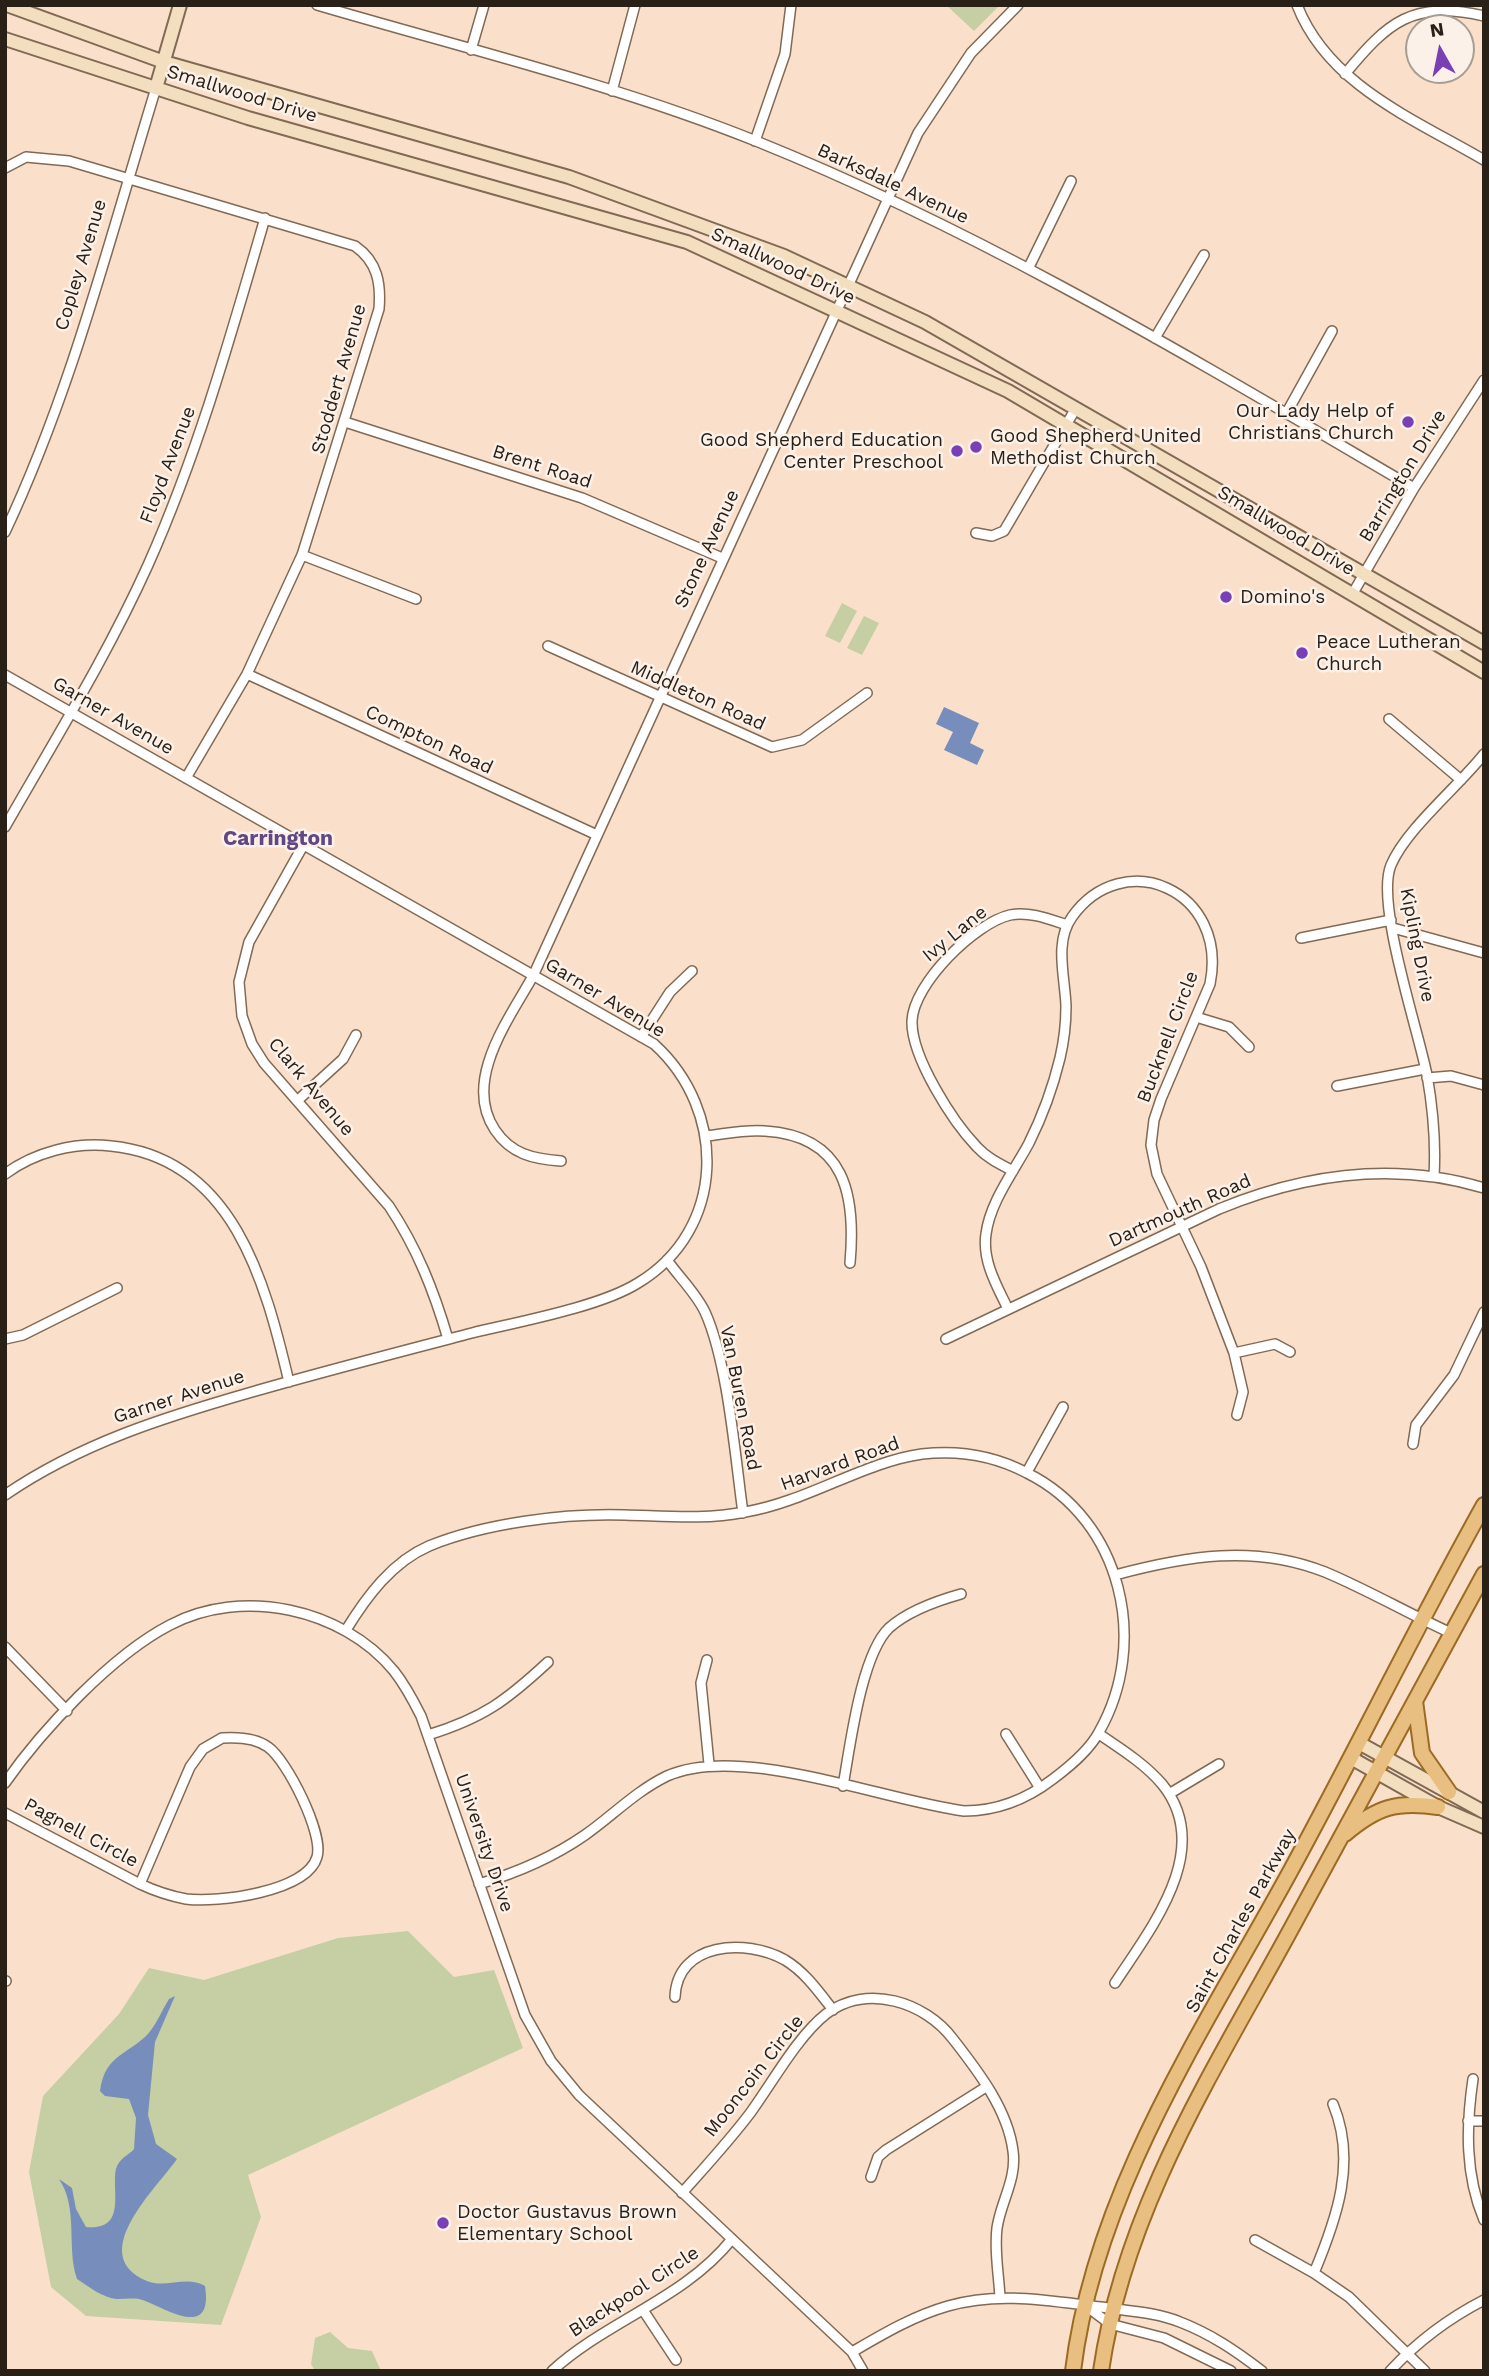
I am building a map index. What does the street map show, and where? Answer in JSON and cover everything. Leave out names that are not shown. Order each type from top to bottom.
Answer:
[{"type":"main road","name":"Smallwood Drive","points":[[7,5],[163,62],[569,177],[725,232],[848,285],[925,322],[1484,643]]},
{"type":"main road","name":"Copley Avenue","points":[[156,88],[180,5]]},
{"type":"main road","name":"Smallwood Drive","points":[[5,39],[248,118],[687,243],[976,375],[1067,424],[1484,673]]},
{"type":"main road","name":"Saint Charles Parkway","points":[[1073,2371],[1084,2305],[1110,2224],[1143,2143],[1484,1505]]},
{"type":"main road","points":[[1101,2371],[1113,2309],[1127,2260],[1154,2186],[1217,2063],[1484,1574]]},
{"type":"main road","points":[[1415,1699],[1422,1753],[1448,1792]]},
{"type":"main road","points":[[1359,1743],[1484,1812]]},
{"type":"main road","points":[[1351,1758],[1438,1807],[1484,1827]]},
{"type":"main road","points":[[1339,1840],[1362,1819],[1384,1808],[1413,1804],[1438,1807]]},
{"type":"street","name":"Barksdale Avenue","points":[[317,5],[612,91],[755,141],[1029,267],[1414,488]]},
{"type":"street","points":[[471,50],[484,5]]},
{"type":"street","points":[[612,91],[635,5]]},
{"type":"street","points":[[755,141],[785,54],[791,5]]},
{"type":"street","name":"Stone Avenue","points":[[561,1161],[530,1157],[512,1149],[493,1127],[483,1089],[490,1060],[533,975],[918,133],[971,53],[1018,5]]},
{"type":"street","points":[[1297,5],[1315,41],[1345,74],[1374,96],[1484,160]]},
{"type":"street","points":[[1345,74],[1373,40],[1397,20],[1438,9],[1484,16]]},
{"type":"street","name":"Copley Avenue","points":[[5,532],[26,487],[65,385],[156,88]]},
{"type":"street","name":"Stoddert Avenue","points":[[5,168],[24,158],[54,158],[355,246],[364,252],[375,268],[381,291],[379,309],[302,555],[247,674],[186,778]]},
{"type":"street","points":[[1029,267],[1071,180]]},
{"type":"street","name":"Floyd Avenue","points":[[5,827],[71,711],[148,566],[192,458],[265,218]]},
{"type":"street","points":[[1155,338],[1204,255]]},
{"type":"street","points":[[1286,414],[1332,331]]},
{"type":"street","name":"Barrington Drive","points":[[1353,593],[1414,488],[1484,380]]},
{"type":"street","points":[[976,533],[992,536],[1004,531],[1076,408]]},
{"type":"street","name":"Brent Road","points":[[345,422],[582,498],[722,558]]},
{"type":"street","points":[[302,555],[416,599]]},
{"type":"street","name":"Middleton Road","points":[[548,646],[658,698],[772,747],[802,740],[867,693]]},
{"type":"street","name":"Compton Road","points":[[247,674],[597,835]]},
{"type":"street","name":"Garner Avenue","points":[[5,675],[533,975],[663,1052],[686,1083],[706,1136],[709,1163],[702,1202],[691,1231],[652,1275],[620,1292],[289,1382],[124,1432],[59,1462],[5,1495]]},
{"type":"street","points":[[1389,719],[1461,780]]},
{"type":"street","name":"Kipling Drive","points":[[1434,1176],[1435,1142],[1426,1073],[1392,924],[1387,886],[1395,858],[1484,754]]},
{"type":"street","points":[[1475,765],[1484,773]]},
{"type":"street","name":"Clark Avenue","points":[[304,844],[249,942],[239,982],[242,1016],[252,1044],[264,1063],[404,1228],[427,1273],[448,1339]]},
{"type":"street","name":"Bucknell Circle","points":[[1067,925],[1083,904],[1114,886],[1125,883],[1158,886],[1179,896],[1201,915],[1214,951],[1210,984],[1161,1099],[1151,1133],[1157,1174],[1183,1228],[1234,1353],[1243,1392],[1237,1415]]},
{"type":"street","name":"Ivy Lane","points":[[1013,1171],[978,1148],[955,1116],[918,1054],[913,1031],[913,1012],[920,992],[942,964],[999,919],[1028,914],[1067,925]]},
{"type":"street","points":[[1301,938],[1392,924],[1484,953]]},
{"type":"street","points":[[1008,1309],[990,1268],[986,1234],[1037,1123],[1059,1060],[1065,1022],[1062,948],[1067,925]]},
{"type":"street","points":[[641,1037],[670,992],[692,971]]},
{"type":"street","points":[[1196,1017],[1230,1027],[1249,1047]]},
{"type":"street","points":[[298,1100],[343,1059],[355,1035]]},
{"type":"street","points":[[1337,1086],[1426,1073],[1451,1076],[1484,1085]]},
{"type":"street","points":[[706,1136],[748,1130],[779,1132],[805,1141],[827,1156],[842,1175],[850,1198],[854,1228],[850,1263]]},
{"type":"street","points":[[5,1174],[43,1154],[97,1145],[148,1154],[189,1174],[225,1213],[254,1264],[268,1299],[289,1382]]},
{"type":"street","name":"Dartmouth Road","points":[[946,1339],[1242,1200],[1303,1182],[1357,1174],[1434,1176],[1484,1188]]},
{"type":"street","name":"Van Buren Road","points":[[667,1260],[699,1302],[709,1325],[724,1385],[743,1513]]},
{"type":"street","points":[[5,1339],[23,1335],[117,1288]]},
{"type":"street","points":[[1413,1444],[1416,1425],[1454,1375],[1484,1312]]},
{"type":"street","points":[[1234,1353],[1275,1343],[1290,1352]]},
{"type":"street","points":[[1027,1472],[1063,1407]]},
{"type":"street","name":"Harvard Road","points":[[346,1630],[363,1603],[395,1568],[426,1547],[450,1538],[568,1517],[625,1515],[687,1518],[743,1513],[795,1499],[920,1455],[973,1454],[1027,1472],[1074,1507],[1097,1537],[1121,1594],[1125,1645],[1118,1688],[1099,1734],[1071,1764],[1040,1788],[999,1807],[964,1811],[752,1766],[709,1765],[681,1771],[653,1783],[565,1848],[524,1869],[479,1884]]},
{"type":"street","points":[[1115,1575],[1200,1556],[1263,1555],[1327,1573],[1451,1633]]},
{"type":"street","points":[[843,1786],[868,1668],[881,1637],[906,1616],[961,1594]]},
{"type":"street","name":"University Drive","points":[[5,1783],[31,1748],[145,1639],[197,1614],[234,1607],[261,1606],[303,1613],[346,1630],[367,1645],[394,1671],[413,1699],[428,1735],[525,2015],[537,2040],[579,2095],[852,2352],[863,2371]]},
{"type":"street","points":[[5,1647],[67,1711]]},
{"type":"street","points":[[708,1660],[701,1683],[709,1765]]},
{"type":"street","points":[[428,1735],[479,1717],[505,1700],[548,1662]]},
{"type":"street","points":[[1006,1734],[1040,1788]]},
{"type":"street","points":[[1099,1734],[1146,1768],[1169,1794],[1181,1821],[1180,1864],[1149,1934],[1115,1983]]},
{"type":"street","name":"Pagnell Circle","points":[[5,1813],[140,1884],[174,1896],[206,1899],[275,1889],[295,1881],[308,1871],[318,1853],[316,1832],[292,1782],[273,1751],[257,1742],[229,1738],[216,1740],[203,1749],[190,1767],[140,1884]]},
{"type":"street","points":[[1169,1794],[1219,1764]]},
{"type":"street","points":[[675,1997],[676,1979],[689,1963],[714,1951],[746,1947],[774,1955],[794,1966],[833,2010]]},
{"type":"street","name":"Mooncoin Circle","points":[[682,2193],[739,2128],[809,2032],[833,2010],[861,2001],[886,2000],[927,2013],[944,2027],[986,2087],[1006,2122],[1014,2154],[1012,2181],[997,2231],[1000,2298]]},
{"type":"street","points":[[1473,2079],[1468,2121],[1470,2175],[1484,2220]]},
{"type":"street","points":[[870,2177],[878,2157],[886,2150],[986,2087]]},
{"type":"street","points":[[1314,2273],[1332,2230],[1344,2172],[1344,2142],[1333,2104]]},
{"type":"street","points":[[1468,2121],[1484,2121]]},
{"type":"street","name":"Blackpool Circle","points":[[552,2371],[588,2343],[699,2274],[732,2239]]},
{"type":"street","points":[[1255,2240],[1314,2273],[1349,2297],[1425,2371]]},
{"type":"street","points":[[852,2352],[919,2316],[961,2302],[1000,2298],[1113,2309],[1186,2325],[1211,2335],[1262,2371]]},
{"type":"street","points":[[1391,2371],[1407,2353],[1458,2314],[1484,2300]]},
{"type":"street","points":[[1084,2305],[1110,2324],[1164,2338],[1231,2371]]},
{"type":"street","points":[[643,2310],[676,2360]]},
{"type":"green space","points":[[946,5],[1000,5],[974,31]]},
{"type":"green space","points":[[842,603],[857,611],[840,643],[825,636]]},
{"type":"green space","points":[[864,616],[879,623],[862,655],[847,648]]},
{"type":"green space","points":[[408,1931],[454,1977],[494,1970],[523,2048],[248,2175],[261,2217],[221,2325],[86,2316],[51,2287],[29,2172],[43,2096],[119,2014],[149,1968],[204,1980],[338,1938]]},
{"type":"green space","points":[[330,2332],[348,2348],[372,2351],[381,2371],[315,2371],[311,2364],[315,2338]]},
{"type":"water","points":[[944,707],[979,723],[970,743],[984,750],[977,765],[944,750],[953,732],[936,724]]},
{"type":"water","points":[[175,1996],[155,2042],[148,2115],[156,2144],[177,2159],[131,2222],[124,2239],[123,2255],[130,2270],[147,2281],[161,2284],[191,2282],[205,2286],[206,2303],[201,2313],[194,2317],[183,2316],[139,2299],[107,2297],[77,2279],[72,2254],[69,2203],[59,2179],[72,2188],[76,2209],[86,2227],[99,2227],[108,2223],[115,2207],[117,2165],[134,2149],[136,2118],[129,2099],[105,2096],[100,2091],[102,2080],[110,2064],[149,2033],[169,1999]]},
{"type":"place","name":"Our Lady Help of Christians Church","points":[[1408,422]]},
{"type":"place","name":"Good Shepherd United Methodist Church","points":[[976,447]]},
{"type":"place","name":"Good Shepherd Education Center Preschool","points":[[957,451]]},
{"type":"place","name":"Domino's","points":[[1226,597]]},
{"type":"place","name":"Peace Lutheran Church","points":[[1302,653]]},
{"type":"place","name":"Doctor Gustavus Brown Elementary School","points":[[443,2223]]},
{"type":"district","name":"Carrington","points":[[278,839]]}]
